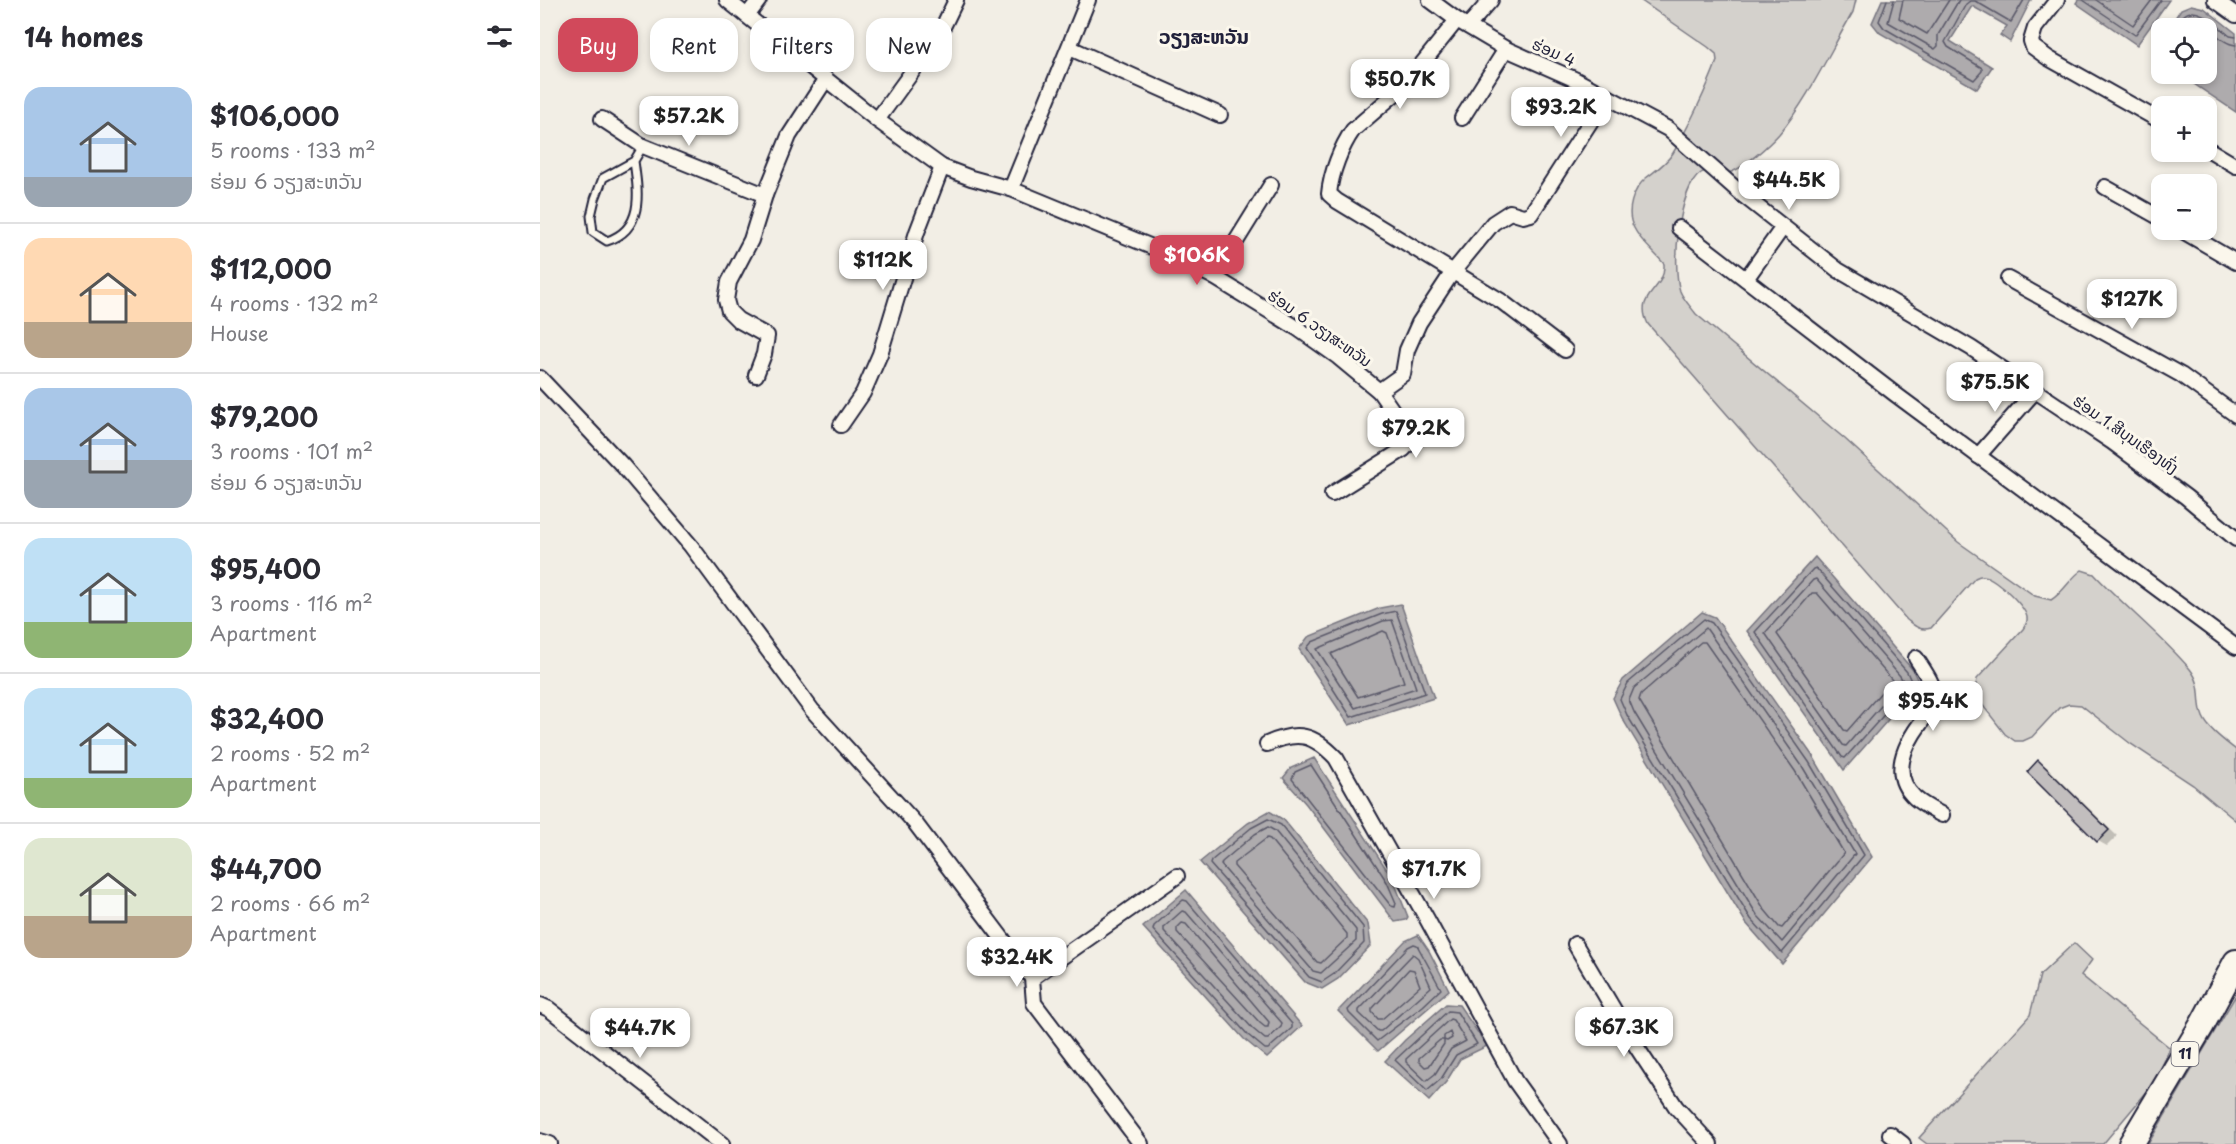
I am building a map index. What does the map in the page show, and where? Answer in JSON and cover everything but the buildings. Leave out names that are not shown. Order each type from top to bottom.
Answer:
[{"type":"highway","name":"11","points":[[2131,1144],[2202,1025],[2236,962]]},
{"type":"street","name":"ຮ່ອມ 6 ວຽງສະຫວັນ","points":[[726,0],[878,120],[942,167],[1011,189],[1169,254],[1214,277],[1338,357],[1379,391],[1408,434],[1410,442],[1404,449],[1332,494]]},
{"type":"street","points":[[747,16],[759,0]]},
{"type":"street","points":[[878,120],[939,34],[956,0]]},
{"type":"street","points":[[1011,189],[1088,0]]},
{"type":"street","name":"ຮ່ອມ 4","points":[[1430,0],[1506,49],[1607,96],[1668,129],[1783,227]]},
{"type":"street","points":[[1491,0],[1463,23],[1406,85],[1353,130],[1330,184],[1329,194],[1501,302],[1564,350]]},
{"type":"street","points":[[2057,0],[2035,28],[2031,41],[2033,47],[2048,58],[2151,116]]},
{"type":"street","points":[[2215,0],[2236,15]]},
{"type":"street","points":[[1070,48],[1220,115]]},
{"type":"street","points":[[1462,118],[1506,49]]},
{"type":"street","points":[[756,375],[764,354],[767,336],[738,320],[729,311],[726,300],[729,282],[751,240],[765,195],[789,136],[826,79]]},
{"type":"street","points":[[1379,391],[1402,374],[1407,350],[1419,323],[1452,273],[1493,223],[1510,212],[1523,216],[1531,214],[1607,96]]},
{"type":"street","points":[[602,119],[644,146],[765,195]]},
{"type":"street","points":[[2217,155],[2236,166]]},
{"type":"street","points":[[841,425],[863,393],[880,354],[917,232],[942,167]]},
{"type":"street","points":[[1214,277],[1271,185]]},
{"type":"street","points":[[2105,187],[2151,213]]},
{"type":"street","points":[[1746,279],[1783,227]]},
{"type":"street","name":"ຮ່ອມ 1 ສີບຸນເຮືອງທົ່ງ","points":[[1783,227],[1838,270],[1901,305],[2112,442],[2186,497],[2236,539]]},
{"type":"street","points":[[1679,228],[1978,456],[2236,647]]},
{"type":"street","points":[[2198,240],[2236,262]]},
{"type":"street","points":[[2008,279],[2181,375],[2236,415]]},
{"type":"street","points":[[540,378],[623,466],[691,546],[812,710],[915,823],[1032,978],[1034,1003],[1141,1144]]},
{"type":"street","points":[[1978,456],[2035,391]]},
{"type":"street","points":[[1916,658],[1935,696],[1928,712],[1904,749],[1900,767],[1904,782],[1914,797],[1942,816]]},
{"type":"street","points":[[1267,744],[1281,738],[1305,735],[1321,742],[1336,758],[1515,1081],[1560,1144]]},
{"type":"street","points":[[1032,978],[1177,876]]},
{"type":"street","points":[[1575,944],[1630,1037],[1676,1107],[1710,1144]]},
{"type":"street","points":[[540,1005],[549,1009],[722,1144]]},
{"type":"street","points":[[1890,1134],[1903,1144]]},
{"type":"street","points":[[540,1141],[550,1144]]},
{"type":"lane","points":[[634,161],[638,198],[634,219],[616,238],[607,241],[593,232],[591,216],[603,178],[634,161],[644,146]]},
{"type":"shaded area","points":[[1640,0],[1856,0],[1853,12],[1818,75],[1800,106],[1779,134],[1734,171],[1725,173],[1704,171],[1693,182],[1682,211],[1677,247],[1681,294],[1696,314],[1845,439],[1958,542],[2035,596],[2051,600],[2082,570],[2094,574],[2190,669],[2197,682],[2205,722],[2236,750],[2236,821],[2193,785],[2131,744],[2081,705],[2069,704],[2059,708],[2032,737],[2023,741],[2015,741],[2005,734],[1977,698],[1975,690],[1977,679],[2026,624],[2026,615],[2017,602],[1996,582],[1980,576],[1975,578],[1931,628],[1921,629],[1913,625],[1648,324],[1644,306],[1660,281],[1664,264],[1637,233],[1631,222],[1630,208],[1637,188],[1673,153],[1697,108],[1717,61],[1716,54],[1708,47]]},
{"type":"shaded area","points":[[2074,943],[2092,960],[2081,975],[2170,1048],[2155,1082],[2103,1144],[1927,1144],[1919,1138],[2030,1015],[2040,975]]},
{"type":"shaded area","points":[[2236,995],[2236,1144],[2148,1144]]},
{"type":"water","points":[[1882,0],[2031,0],[2010,42],[2000,35],[2007,26],[1972,6],[1950,41],[1992,67],[1977,89],[1880,33],[1872,23]]},
{"type":"water","points":[[2078,0],[2169,0],[2156,18],[2151,18],[2151,25],[2137,45],[2076,3]]},
{"type":"water","points":[[2191,5],[2204,8],[2217,18],[2175,18],[2181,9]]},
{"type":"water","points":[[2217,18],[2236,33],[2236,112],[2217,99],[2217,96],[2212,96],[2194,84],[2217,84]]},
{"type":"water","points":[[1815,557],[1912,669],[1918,681],[1916,688],[1844,770],[1747,631]]},
{"type":"water","points":[[1401,604],[1434,698],[1349,725],[1299,649],[1308,637],[1380,608]]},
{"type":"water","points":[[1702,612],[1715,617],[1814,758],[1872,857],[1782,964],[1746,923],[1622,718],[1613,698],[1623,680]]},
{"type":"water","points":[[1314,758],[1393,879],[1408,917],[1406,920],[1395,922],[1306,804],[1283,778],[1291,768]]},
{"type":"water","points":[[1269,811],[1284,820],[1368,924],[1371,945],[1338,979],[1322,989],[1305,982],[1200,862],[1248,823]]},
{"type":"water","points":[[1186,890],[1302,1026],[1267,1058],[1244,1039],[1143,927]]},
{"type":"water","points":[[1418,935],[1449,990],[1378,1051],[1338,1011],[1405,941]]},
{"type":"water","points":[[1446,1004],[1459,1005],[1487,1046],[1460,1059],[1446,1082],[1429,1101],[1385,1061]]},
{"type":"district","name":"ວຽງສະຫວັນ","points":[[1204,37]]}]
